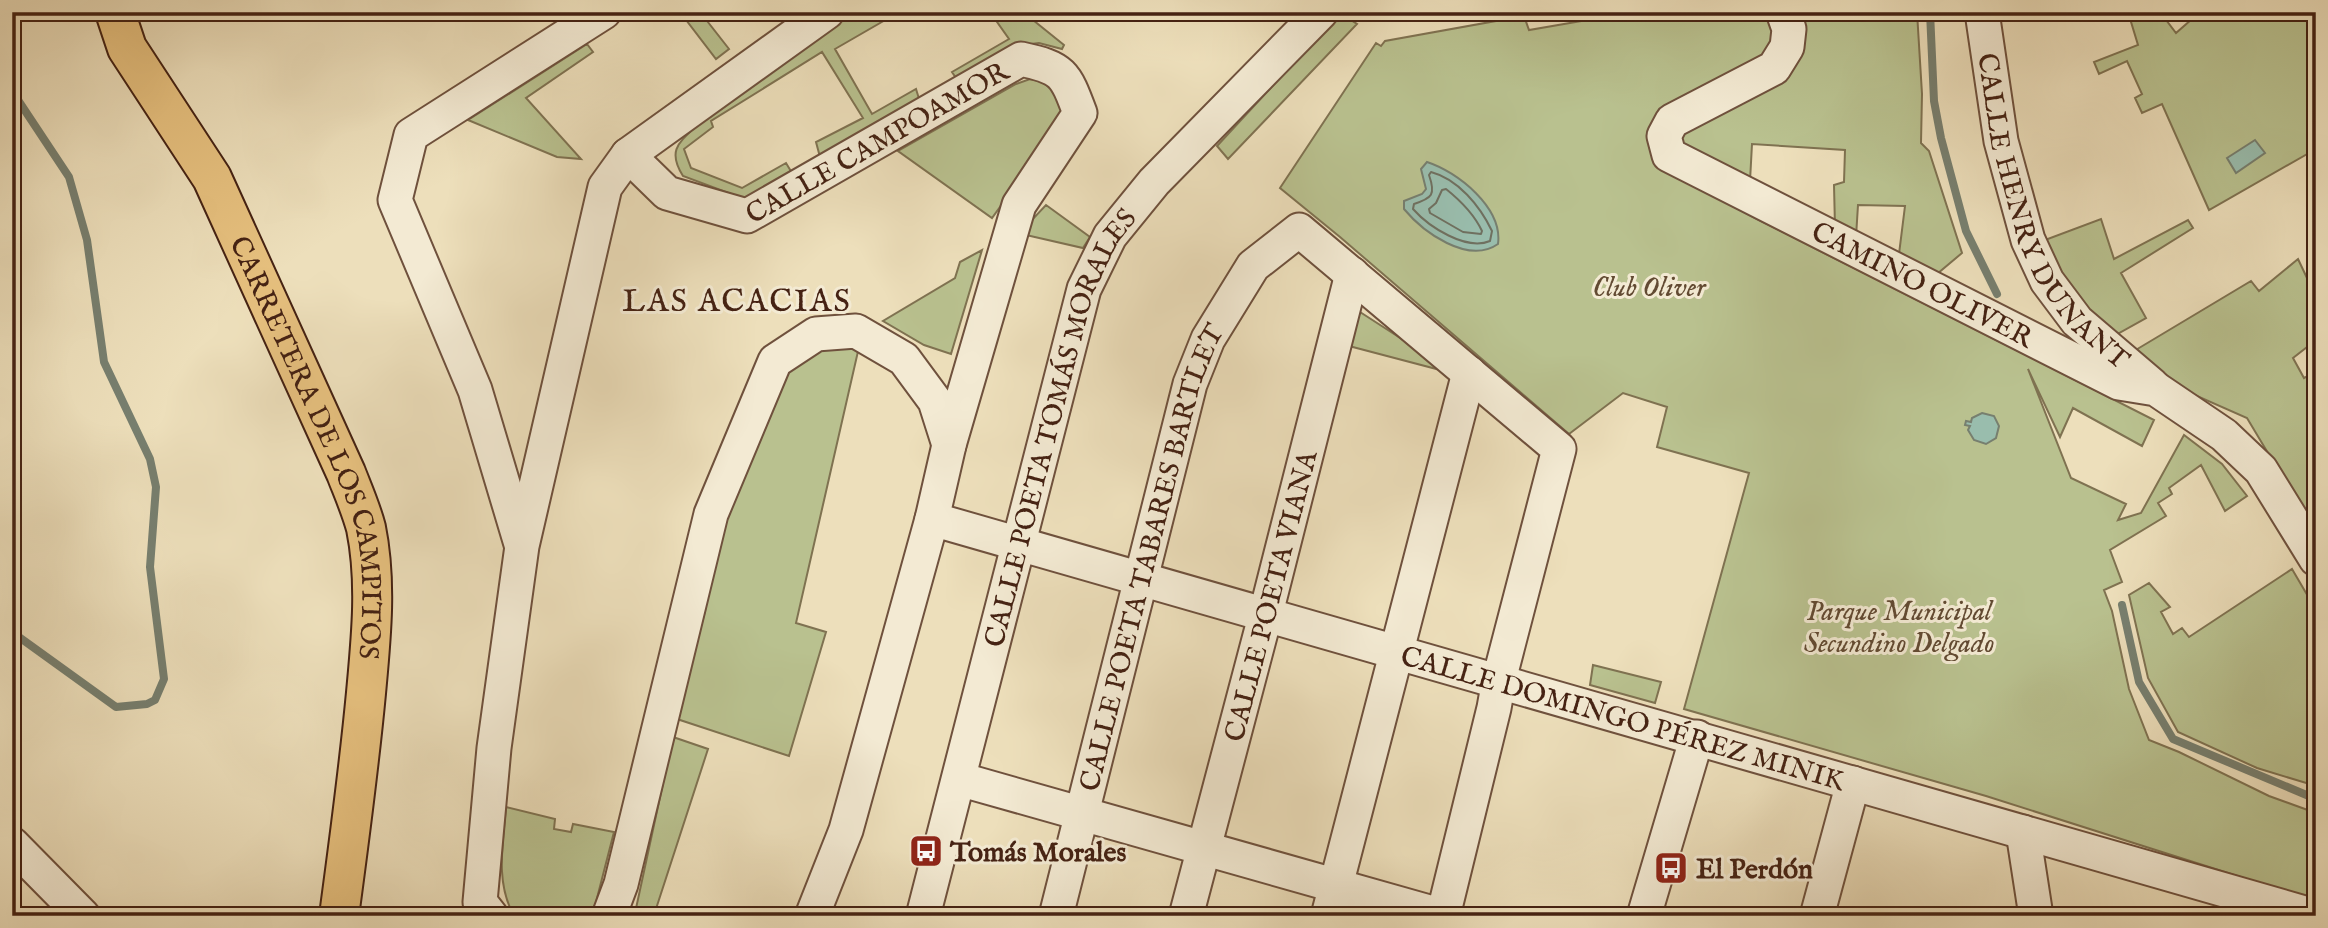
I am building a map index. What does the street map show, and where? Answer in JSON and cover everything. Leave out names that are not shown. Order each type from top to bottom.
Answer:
[{"type":"main road","name":"CARRETERA DE LOS CAMPITOS","points":[[115,12],[127,48],[212,178],[329,436],[364,520],[372,582],[369,659],[353,818],[339,916]]},
{"type":"street","points":[[522,546],[475,390],[396,200],[411,135],[604,12]]},
{"type":"street","points":[[491,916],[480,902],[481,889],[494,748],[522,546],[605,187],[628,155],[827,12]]},
{"type":"street","name":"CALLE POETA TOMÁS MORALES","points":[[923,916],[1084,289],[1110,236],[1154,182],[1321,12]]},
{"type":"street","name":"CAMINO OLIVER","points":[[1783,12],[1789,29],[1787,47],[1774,68],[1672,121],[1664,136],[1669,155],[2119,383],[2156,389],[2224,435],[2260,470],[2314,553]]},
{"type":"street","name":"CALLE HENRY DUNANT","points":[[1991,16],[2001,141],[2028,240],[2047,281],[2077,321],[2156,389]]},
{"type":"street","name":"CALLE CAMPOAMOR","points":[[628,155],[667,193],[747,216],[1021,59],[1048,65],[1068,82],[1080,113],[1019,205],[948,445],[932,519],[846,830],[812,916]]},
{"type":"street","name":"CALLE POETA TABARES BARTLET","points":[[1056,916],[1190,384],[1208,339],[1253,266],[1299,230],[1352,274]]},
{"type":"street","points":[[959,779],[1204,848],[1331,901],[1443,916],[1499,680],[1559,449],[1352,274]]},
{"type":"street","name":"CALLE POETA VIANA","points":[[1186,916],[1352,274]]},
{"type":"street","points":[[609,916],[621,884],[711,513],[775,361],[816,334],[856,331],[904,359],[941,370],[973,361]]},
{"type":"street","points":[[904,359],[935,401],[948,445]]},
{"type":"street","points":[[1331,901],[1469,373]]},
{"type":"street","name":"CALLE DOMINGO PÉREZ MINIK","points":[[932,519],[2315,916]]},
{"type":"street","points":[[1644,916],[1697,737]]},
{"type":"street","points":[[1817,916],[1853,783]]},
{"type":"street","points":[[2023,832],[2036,916]]},
{"type":"street","points":[[12,844],[83,916]]},
{"type":"green space","points":[[680,12],[700,12],[729,49],[716,59]]},
{"type":"green space","points":[[854,12],[899,12],[835,49],[872,114],[916,89],[920,102],[820,157],[816,142],[863,118],[822,52],[711,121],[713,127],[684,149],[691,168],[742,188],[786,163],[792,173],[747,200],[683,176],[675,154],[679,144],[695,127]]},
{"type":"green space","points":[[990,12],[1023,12],[1064,45],[1062,49],[1039,43],[1015,46],[956,78],[952,72],[1009,39]]},
{"type":"green space","points":[[1598,12],[1762,12],[1772,24],[1774,42],[1762,62],[1662,115],[1669,172],[2154,420],[2142,446],[2073,408],[2060,437],[2028,369],[2071,478],[2126,504],[2118,520],[2141,513],[2184,435],[2222,464],[2247,496],[2225,511],[2201,465],[2169,488],[2172,494],[2158,503],[2166,516],[2110,550],[2122,582],[2104,590],[2112,611],[2129,689],[2149,740],[2269,796],[2316,813],[2316,899],[1986,796],[1684,709],[1749,473],[1657,447],[1667,407],[1623,393],[1569,434],[1280,188],[1376,43],[1381,46],[1385,41],[1524,16],[1529,30],[1599,18]]},
{"type":"green space","points":[[1798,12],[1917,12],[1922,94],[1921,143],[1929,151],[1962,253],[1931,279],[1898,262],[1905,206],[1858,205],[1856,237],[1835,227],[1834,185],[1844,182],[1845,150],[1752,144],[1750,181],[1679,149],[1683,135],[1699,117],[1757,90]]},
{"type":"green space","points":[[2128,12],[2160,12],[2176,33],[2200,12],[2316,12],[2316,149],[2209,210],[2162,104],[2142,113],[2135,98],[2142,94],[2127,61],[2099,74],[2094,62],[2138,45]]},
{"type":"green space","points":[[1340,13],[1357,24],[1228,159],[1217,146]]},
{"type":"green space","points":[[587,44],[593,52],[526,98],[581,159],[557,157],[468,120]]},
{"type":"green space","points":[[1030,79],[1050,88],[1064,106],[1059,125],[992,218],[898,151],[1016,84]]},
{"type":"green space","points":[[1046,205],[1090,237],[1083,248],[1026,235],[1029,223]]},
{"type":"green space","points":[[2101,219],[2114,259],[2188,220],[2193,228],[2121,273],[2146,318],[2112,337],[2082,308],[2037,243]]},
{"type":"green space","points":[[982,250],[951,354],[924,345],[883,321],[955,278],[960,262]]},
{"type":"green space","points":[[2298,259],[2316,297],[2316,340],[2293,358],[2304,378],[2316,371],[2316,527],[2311,525],[2247,418],[2181,389],[2134,351],[2251,281],[2259,291]]},
{"type":"green space","points":[[1360,312],[1442,365],[1444,371],[1349,346]]},
{"type":"green space","points":[[835,339],[859,347],[796,623],[826,632],[789,756],[677,719],[705,611],[715,550],[770,406],[791,367]]},
{"type":"green space","points":[[2292,569],[2316,610],[2316,786],[2257,768],[2178,732],[2148,678],[2129,595],[2149,583],[2170,607],[2161,612],[2173,634],[2182,628],[2189,637]]},
{"type":"green space","points":[[1593,665],[1661,682],[1655,703],[1590,685]]},
{"type":"green space","points":[[673,737],[708,749],[654,915],[635,913]]},
{"type":"green space","points":[[506,807],[555,819],[554,829],[571,832],[573,824],[614,832],[590,916],[514,916],[504,890],[502,876]]},
{"type":"water","points":[[2255,140],[2265,153],[2236,173],[2227,158]]},
{"type":"water","points":[[1427,162],[1452,174],[1476,193],[1493,217],[1498,231],[1498,244],[1473,251],[1460,248],[1434,236],[1404,209],[1404,201],[1422,194],[1426,189],[1421,169]]},
{"type":"water","points":[[1982,413],[1994,416],[1999,426],[1996,438],[1986,444],[1974,440],[1968,430],[1970,426],[1965,425],[1966,421],[1971,422],[1972,418]]},
{"type":"waterway","points":[[1930,12],[1934,101],[1941,138],[1966,231],[1997,294]]},
{"type":"waterway","points":[[12,91],[69,177],[87,240],[104,362],[150,459],[156,487],[150,567],[164,679],[155,700],[147,704],[116,707],[12,632]]},
{"type":"waterway","points":[[2122,605],[2139,682],[2173,739],[2316,799]]},
{"type":"place","name":"Tomás Morales","points":[[926,851]]},
{"type":"place","name":"El Perdón","points":[[1671,868]]},
{"type":"district","name":"LAS ACACIAS","points":[[737,300]]},
{"type":"park label","name":"Club Oliver","points":[[1649,286]]},
{"type":"park label","name":"Parque Municipal Secundino Delgado","points":[[1899,626]]}]
